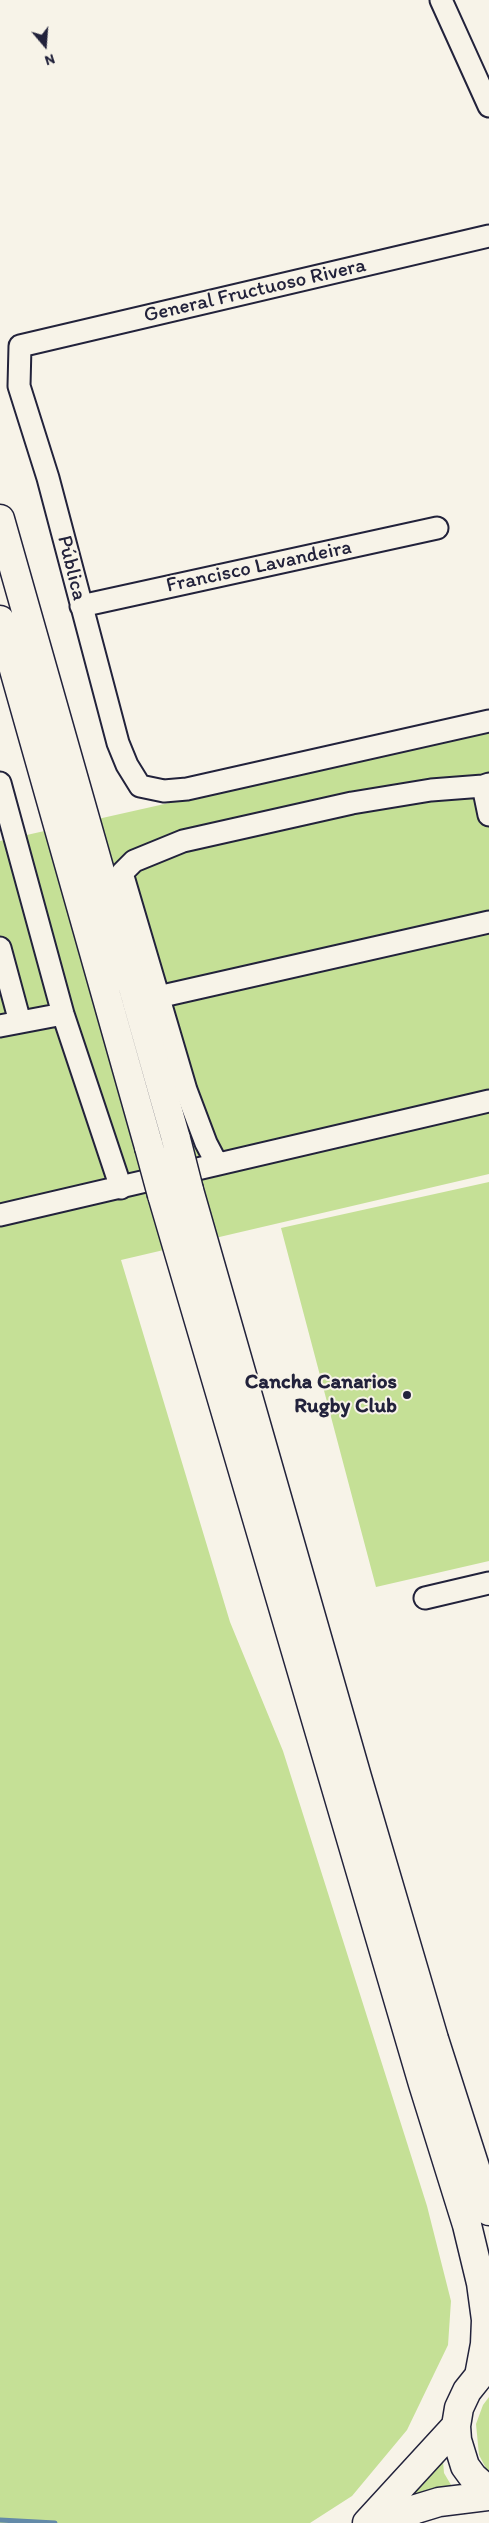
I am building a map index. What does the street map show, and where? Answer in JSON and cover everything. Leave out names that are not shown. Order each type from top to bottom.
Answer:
[{"type":"highway","points":[[0,519],[357,1777],[489,2212]]},
{"type":"highway","points":[[0,620],[162,1195],[467,2225],[486,2320],[484,2372],[467,2391],[459,2408],[456,2426],[460,2454],[465,2466],[473,2477],[489,2492]]},
{"type":"highway","points":[[368,2523],[456,2426]]},
{"type":"highway","points":[[387,2523],[416,2509],[439,2502],[489,2496]]},
{"type":"street","points":[[441,0],[489,106]]},
{"type":"street","name":"General Fructuoso Rivera","points":[[20,346],[489,236]]},
{"type":"street","name":"Pública","points":[[20,346],[18,386],[48,478],[118,743],[127,765],[140,786],[164,791],[187,789],[489,721]]},
{"type":"street","name":"Francisco Lavandeira","points":[[81,606],[437,528]]},
{"type":"street","points":[[0,783],[63,1014],[121,1188]]},
{"type":"street","points":[[217,1164],[186,1090],[122,873],[134,861],[183,841],[352,803],[431,790],[486,785],[489,815]]},
{"type":"street","points":[[158,997],[489,922]]},
{"type":"street","points":[[0,948],[10,1024],[63,1014]]},
{"type":"street","points":[[0,1215],[489,1101]]},
{"type":"street","points":[[425,1598],[489,1583]]},
{"type":"green space","points":[[489,731],[489,1174],[121,1260],[230,1622],[283,1751],[427,2206],[451,2301],[448,2345],[407,2430],[352,2496],[310,2523],[0,2523],[0,841]]},
{"type":"green space","name":"Cancha Canarios Rugby Club","points":[[489,1182],[489,1561],[376,1587],[281,1228]]},
{"type":"green space","points":[[489,2397],[489,2474],[479,2455],[476,2424],[483,2405]]},
{"type":"green space","points":[[443,2461],[444,2473],[454,2490],[430,2490],[404,2497],[418,2486]]},
{"type":"waterway","points":[[0,2520],[55,2523]]},
{"type":"place","name":"Cancha Canarios Rugby Club","points":[[407,1395]]}]
